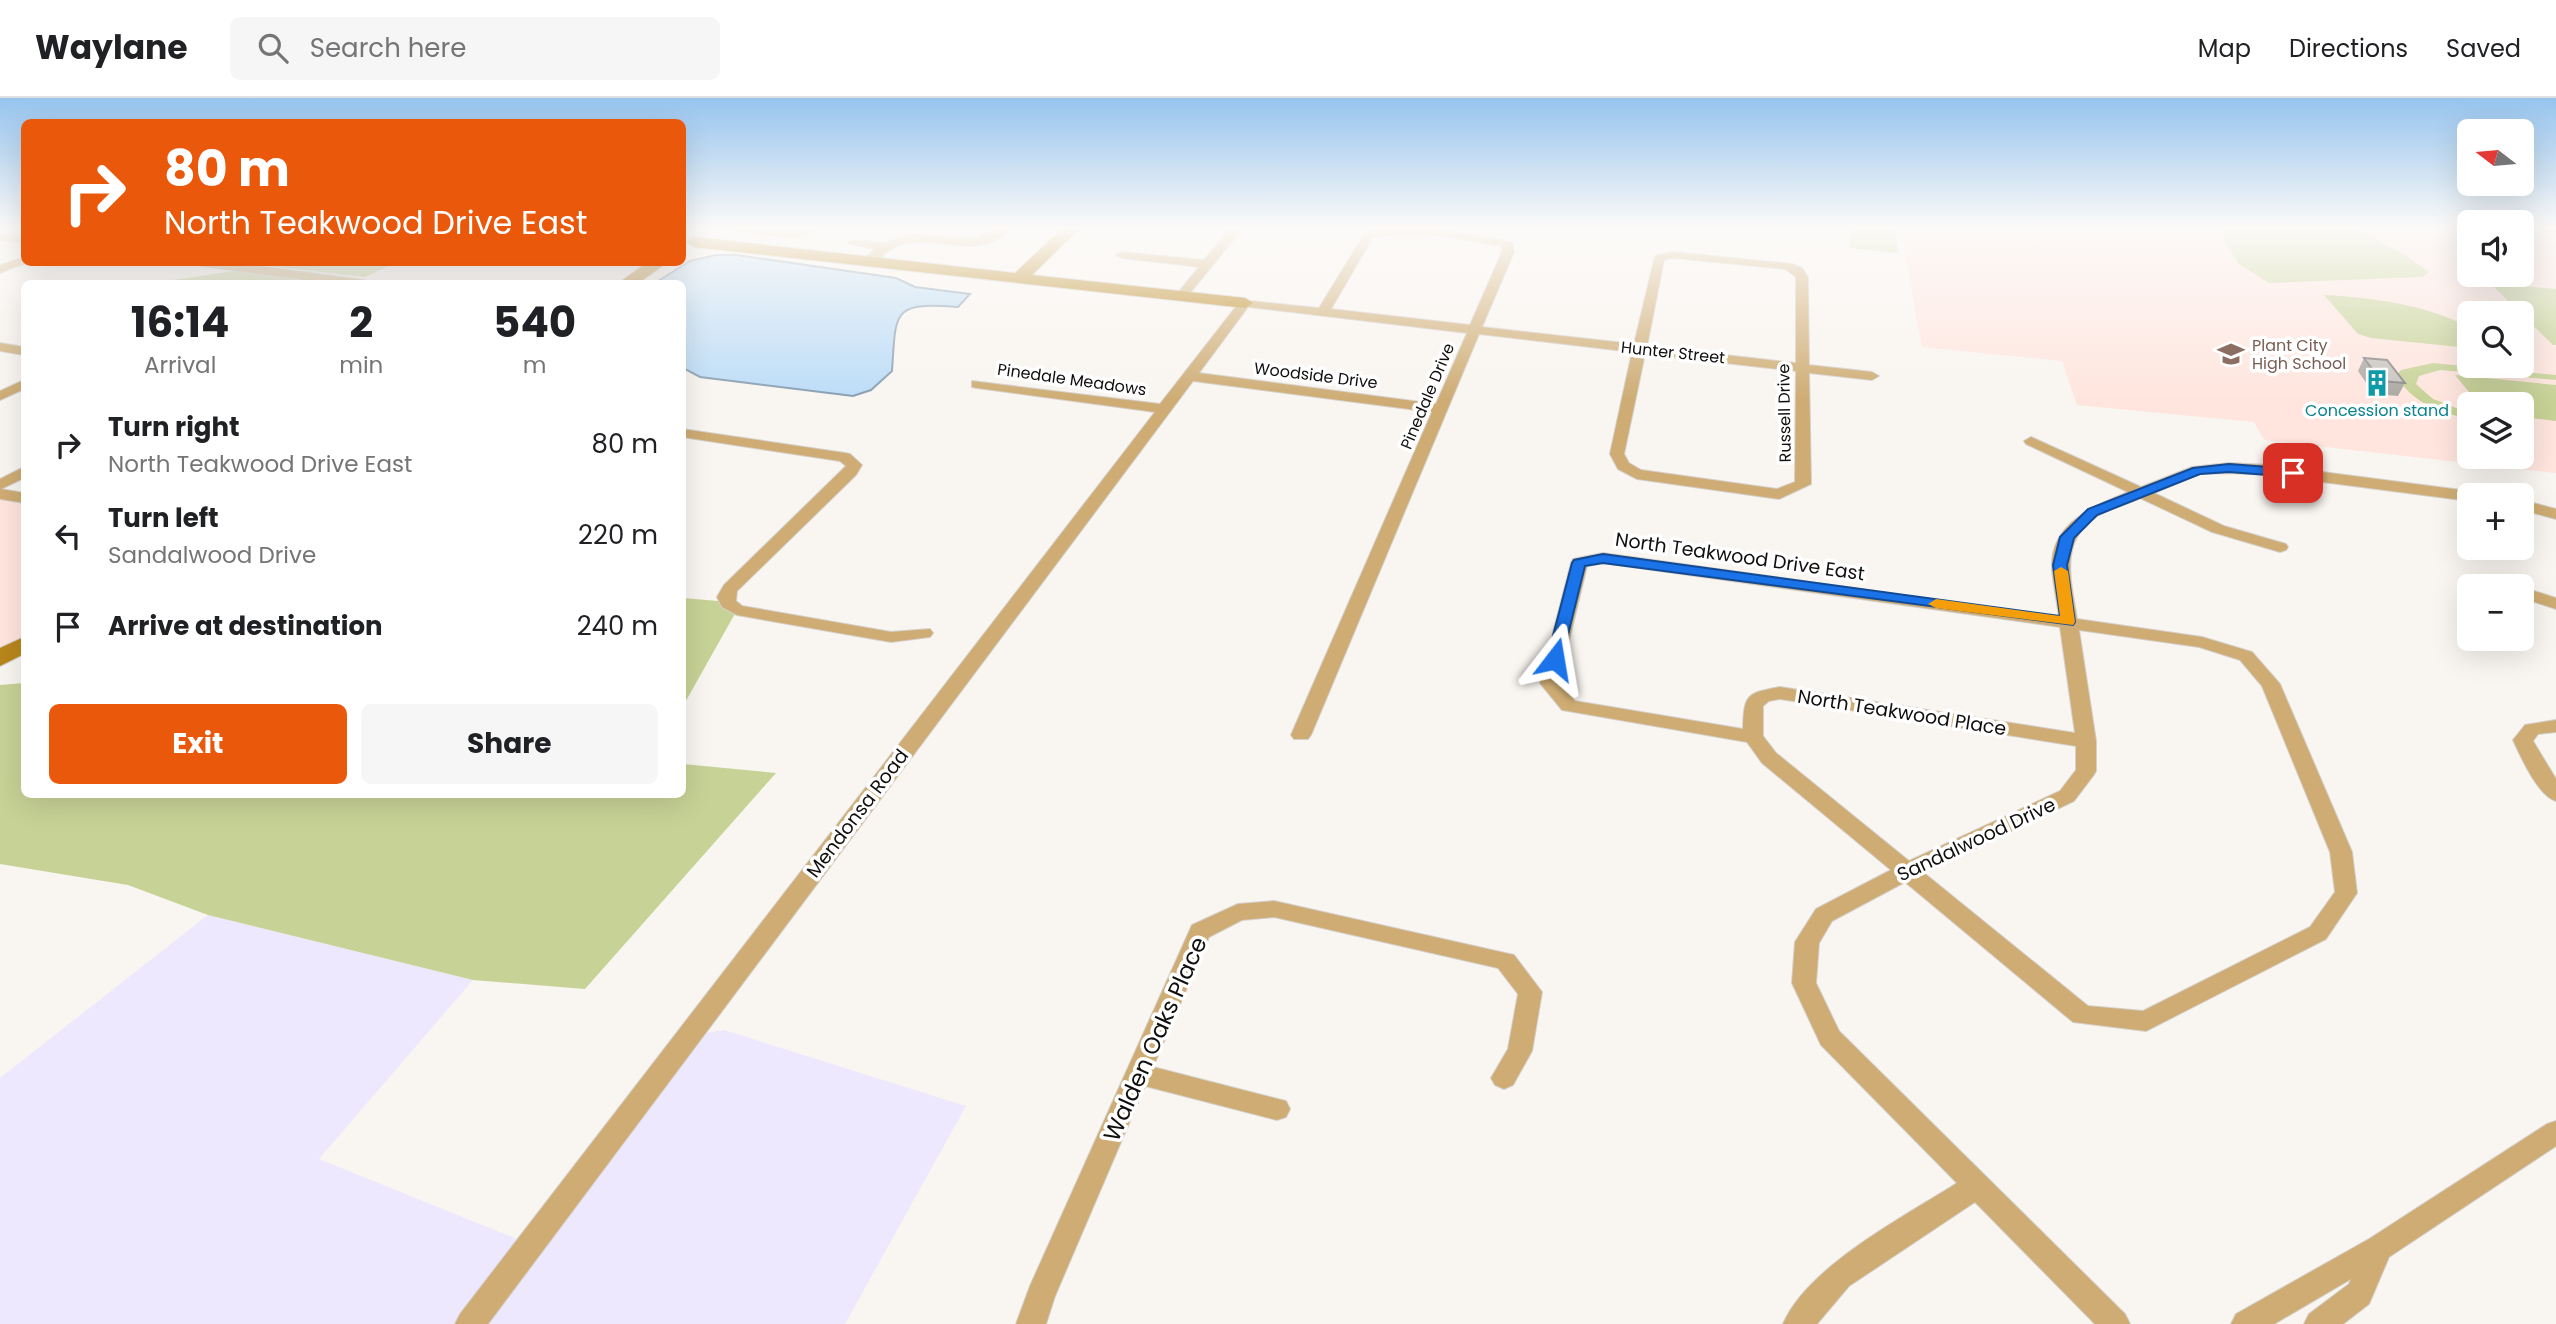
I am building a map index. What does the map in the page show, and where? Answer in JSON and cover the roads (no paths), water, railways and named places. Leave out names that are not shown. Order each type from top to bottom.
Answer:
[{"type":"street","points":[[1094,285],[1245,303]]},
{"type":"street","points":[[1182,295],[1190,285]]},
{"type":"street","name":"Pinedale Drive","points":[[1323,312],[1339,285]]},
{"type":"street","name":"Pinedale Drive","points":[[1301,735],[1494,285]]},
{"type":"street","name":"Russell Drive","points":[[1653,285],[1617,454],[1623,466],[1637,474],[1779,494],[1803,485],[1802,285]]},
{"type":"street","name":"Hunter Street","points":[[1245,303],[1872,376]]},
{"type":"street","name":"Mendonsa Road","points":[[470,1324],[1245,303]]},
{"type":"street","points":[[0,347],[21,350]]},
{"type":"street","name":"Woodside Drive","points":[[1187,376],[1441,409]]},
{"type":"street","name":"Pinedale Meadows","points":[[977,384],[1163,409]]},
{"type":"street","points":[[0,396],[21,386]]},
{"type":"street","points":[[686,434],[845,457],[854,465],[851,472],[730,589],[726,597],[728,603],[737,610],[891,637],[924,633]]},
{"type":"street","points":[[2031,441],[2130,486],[2139,495],[2218,529],[2280,547]]},
{"type":"street","name":"Sandalwood Drive","points":[[2115,1324],[1830,1038],[1804,983],[1807,942],[1824,915],[1908,871],[2067,796],[2086,771],[2086,741],[2060,565],[2067,537],[2093,512],[2197,470],[2229,468],[2268,470],[2457,494]]},
{"type":"street","points":[[0,485],[21,474]]},
{"type":"street","points":[[0,494],[21,498]]},
{"type":"street","points":[[2534,508],[2556,514]]},
{"type":"street","name":"North Teakwood Drive East","points":[[1753,737],[1569,706],[1549,682],[1579,563],[1603,558],[2068,622]]},
{"type":"street","points":[[2534,596],[2556,604]]},
{"type":"street","points":[[1753,737],[1769,758],[2082,1014],[2146,1021],[2318,933],[2346,892],[2341,852],[2271,684],[2246,656],[2202,642],[2068,622]]},
{"type":"street","points":[[0,658],[21,646]]},
{"type":"street","name":"North Teakwood Place","points":[[1753,737],[1753,704],[1763,696],[1780,693],[2086,741]]},
{"type":"street","points":[[2556,726],[2532,729],[2523,740],[2537,768],[2556,794]]},
{"type":"street","name":"Walden Oaks Place","points":[[1031,1324],[1040,1296],[1200,931],[1238,912],[1274,909],[1506,961],[1530,992],[1520,1051],[1504,1078]]},
{"type":"street","points":[[1138,1073],[1278,1109]]},
{"type":"street","points":[[2246,1324],[2379,1248],[2556,1132]]},
{"type":"street","points":[[1798,1324],[1839,1276],[1977,1185]]},
{"type":"street","points":[[2319,1324],[2359,1294],[2379,1248]]},
{"type":"water","points":[[686,285],[911,285],[970,294],[958,307],[920,306],[902,314],[897,323],[892,371],[871,390],[853,396],[700,377],[686,370]]},
{"type":"place","name":"Plant City High School","points":[[2231,354]]},
{"type":"place","name":"Concession stand","points":[[2377,383]]}]
